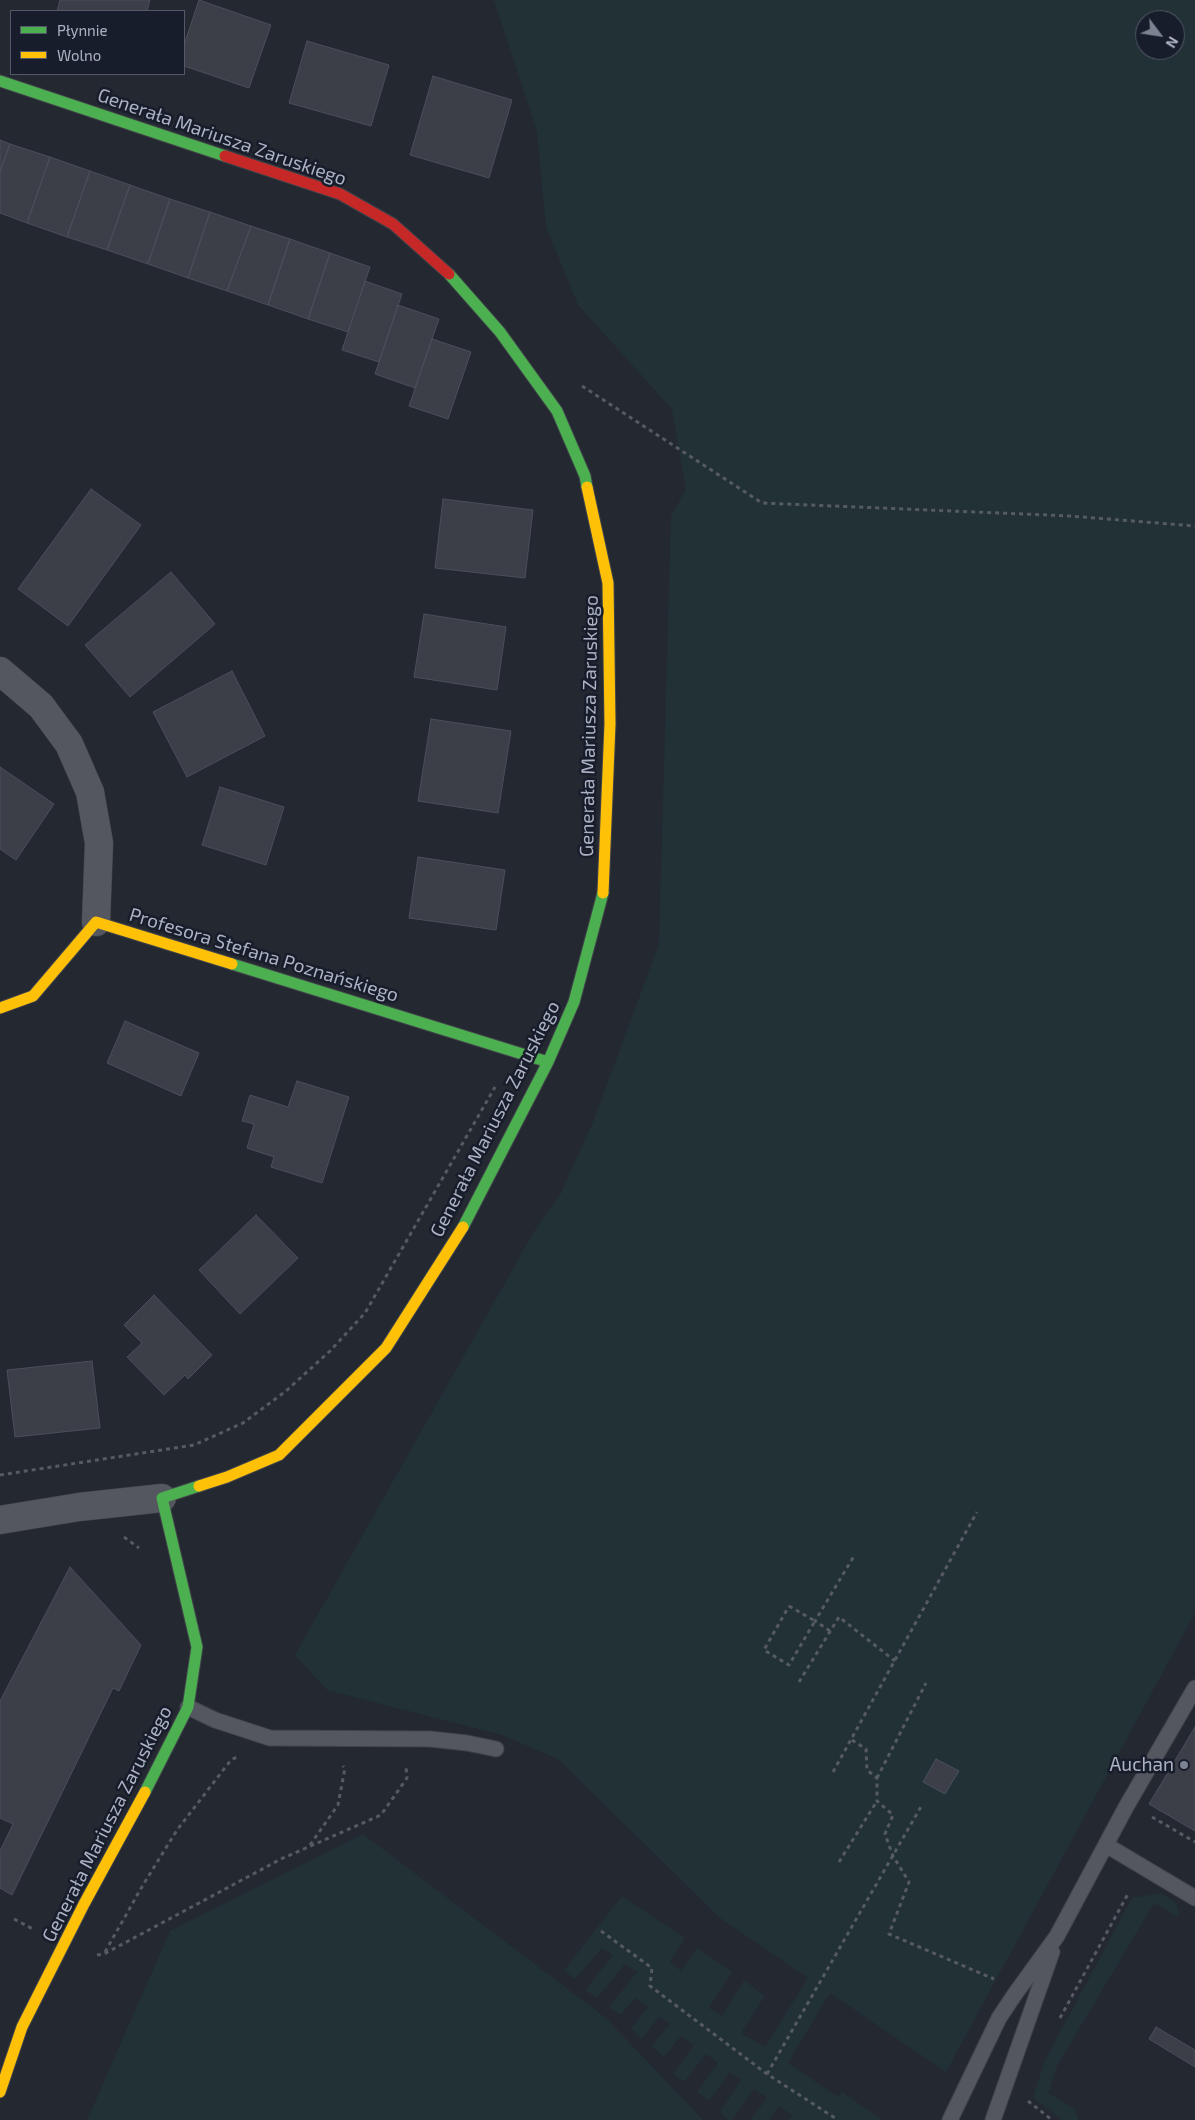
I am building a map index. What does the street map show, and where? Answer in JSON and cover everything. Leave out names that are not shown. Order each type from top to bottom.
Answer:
[{"type":"street","name":"Generała Mariusza Zaruskiego","points":[[0,81],[340,194],[393,224],[462,288],[500,332],[557,411],[585,476],[608,583],[610,724],[604,889],[574,1002],[548,1062],[467,1220],[386,1348],[279,1455],[227,1477],[162,1498],[197,1647],[188,1707],[160,1764],[84,1904],[22,2027],[0,2092]]},
{"type":"street","points":[[0,671],[40,706],[69,744],[90,792],[99,843],[96,922],[33,996],[0,1008]]},
{"type":"street","name":"Profesora Stefana Poznańskiego","points":[[96,922],[548,1062]]},
{"type":"street","points":[[0,1520],[79,1507],[162,1498]]},
{"type":"lane","points":[[950,2120],[999,2018],[1057,1936],[1195,1688]]},
{"type":"lane","points":[[188,1707],[215,1720],[270,1738],[403,1739],[467,1742],[496,1749]]},
{"type":"lane","points":[[1106,1845],[1195,1898]]},
{"type":"lane","points":[[993,2120],[1057,1936]]},
{"type":"path","points":[[580,384],[762,503],[1070,516],[1195,526]]},
{"type":"path","points":[[0,1475],[194,1444],[243,1423],[286,1392],[330,1351],[365,1313],[498,1082]]},
{"type":"path","points":[[833,1772],[977,1512]]},
{"type":"path","points":[[118,1534],[140,1549]]},
{"type":"path","points":[[830,1631],[814,1621],[789,1606],[764,1650],[789,1665],[814,1621],[854,1556]]},
{"type":"path","points":[[800,1682],[839,1617],[895,1661]]},
{"type":"path","points":[[839,1862],[877,1802],[877,1778],[926,1683]]},
{"type":"path","points":[[270,1738],[232,1760],[177,1830],[104,1954],[281,1859],[381,1815],[407,1778],[403,1739]]},
{"type":"path","points":[[310,1846],[338,1805],[345,1768],[325,1738]]},
{"type":"path","points":[[852,1740],[866,1749],[867,1770],[877,1778]]},
{"type":"path","points":[[877,1802],[893,1815],[885,1834],[894,1856],[909,1882],[889,1934],[996,1980],[1015,1994]]},
{"type":"path","points":[[767,2074],[922,1805]]},
{"type":"path","points":[[1057,2024],[1143,1867]]},
{"type":"path","points":[[14,1919],[34,1929],[40,1927]]},
{"type":"path","points":[[601,1930],[652,1968],[650,1986],[767,2074],[838,2120]]},
{"type":"path","points":[[1025,2099],[1052,2120]]},
{"type":"shaded area","points":[[494,0],[1195,0],[1195,1613],[946,2072],[830,1993],[788,2063],[838,2097],[842,2092],[883,2120],[789,2120],[792,2115],[779,2106],[769,2120],[750,2120],[767,2098],[754,2089],[732,2120],[729,2120],[720,2112],[741,2080],[730,2072],[709,2101],[697,2092],[718,2063],[706,2054],[684,2082],[673,2074],[694,2045],[681,2036],[664,2057],[652,2046],[670,2024],[659,2017],[642,2039],[631,2029],[648,2007],[635,1998],[620,2015],[609,2007],[637,1972],[625,1964],[597,1998],[585,1990],[613,1955],[602,1948],[575,1979],[564,1970],[622,1896],[685,1938],[670,1962],[681,1971],[697,1948],[732,1972],[709,2008],[722,2016],[744,1980],[765,1996],[741,2033],[765,2047],[808,1978],[720,1918],[558,1759],[502,1735],[327,1690],[295,1655],[536,1228],[560,1195],[593,1122],[659,944],[671,516],[686,489],[672,409],[578,305],[546,227],[537,132]]},
{"type":"shaded area","points":[[363,1834],[606,2018],[703,2120],[87,2120],[170,1931]]},
{"type":"shaded area","points":[[1161,1893],[1176,1903],[1179,1913],[1178,1917],[1154,1903],[1057,2066],[1048,2093],[1074,2108],[1079,2120],[1062,2120],[1033,2097],[1045,2060],[1132,1898]]},
{"type":"building","points":[[60,0],[150,0],[147,10],[57,10]]},
{"type":"building","points":[[199,0],[271,25],[249,88],[185,66],[185,42]]},
{"type":"building","points":[[307,41],[389,65],[371,126],[289,103]]},
{"type":"building","points":[[433,76],[512,100],[489,178],[410,155]]},
{"type":"building","points":[[0,140],[10,144],[0,172]]},
{"type":"building","points":[[10,144],[50,157],[27,223],[0,213],[0,172]]},
{"type":"building","points":[[50,157],[90,171],[67,237],[27,223]]},
{"type":"building","points":[[90,171],[130,185],[107,250],[67,237]]},
{"type":"building","points":[[130,185],[170,199],[148,264],[107,250]]},
{"type":"building","points":[[170,199],[210,212],[188,278],[148,264]]},
{"type":"building","points":[[210,212],[251,226],[227,291],[188,278]]},
{"type":"building","points":[[251,226],[290,239],[268,305],[227,291]]},
{"type":"building","points":[[290,239],[330,253],[308,319],[268,305]]},
{"type":"building","points":[[330,253],[370,267],[348,332],[308,319]]},
{"type":"building","points":[[365,281],[402,294],[379,362],[342,350]]},
{"type":"building","points":[[398,305],[439,319],[415,388],[375,374]]},
{"type":"building","points":[[432,339],[471,352],[448,419],[409,406]]},
{"type":"building","points":[[91,489],[141,525],[68,626],[18,589]]},
{"type":"building","points":[[443,499],[533,510],[525,578],[435,568]]},
{"type":"building","points":[[171,572],[215,624],[130,697],[85,645]]},
{"type":"building","points":[[424,614],[506,627],[497,690],[414,677]]},
{"type":"building","points":[[232,671],[265,736],[187,777],[153,712]]},
{"type":"building","points":[[431,719],[511,731],[498,813],[418,801]]},
{"type":"building","points":[[0,767],[54,804],[16,860],[0,849]]},
{"type":"building","points":[[220,787],[284,807],[266,865],[202,845]]},
{"type":"building","points":[[418,857],[505,870],[496,930],[409,918]]},
{"type":"building","points":[[125,1021],[199,1053],[181,1096],[107,1063]]},
{"type":"building","points":[[297,1081],[349,1097],[322,1183],[271,1167],[274,1157],[247,1148],[254,1124],[242,1121],[250,1095],[288,1107]]},
{"type":"building","points":[[256,1215],[298,1258],[240,1314],[199,1270]]},
{"type":"building","points":[[154,1295],[212,1355],[188,1379],[185,1375],[164,1395],[127,1357],[142,1343],[124,1325]]},
{"type":"building","points":[[92,1361],[100,1428],[15,1437],[7,1370]]},
{"type":"building","points":[[70,1567],[141,1645],[119,1691],[113,1688],[12,1895],[0,1888],[0,1851],[13,1824],[0,1818],[0,1701]]},
{"type":"building","name":"Auchan","points":[[1195,1727],[1195,1831],[1149,1804]]},
{"type":"building","points":[[936,1759],[959,1771],[945,1794],[923,1782]]},
{"type":"building","points":[[1156,2027],[1195,2050],[1195,2067],[1149,2039]]},
{"type":"traffic: fast","points":[[0,81],[225,156]]},
{"type":"traffic: fast","points":[[449,274],[500,332],[557,411],[585,476],[587,487]]},
{"type":"traffic: fast","points":[[463,1227],[548,1062],[574,1002],[603,893]]},
{"type":"traffic: fast","points":[[232,964],[548,1062]]},
{"type":"traffic: fast","points":[[145,1792],[188,1707],[197,1647],[162,1498],[199,1486]]},
{"type":"traffic: slow","points":[[587,487],[608,583],[610,724],[603,893]]},
{"type":"traffic: slow","points":[[0,1008],[33,996],[96,922],[232,964]]},
{"type":"traffic: slow","points":[[199,1486],[227,1477],[279,1455],[386,1348],[463,1227]]},
{"type":"traffic: slow","points":[[0,2092],[22,2027],[84,1904],[145,1792]]},
{"type":"traffic: jam","points":[[225,156],[340,194],[393,224],[449,274]]},
{"type":"place","name":"Auchan","points":[[1184,1765]]}]
